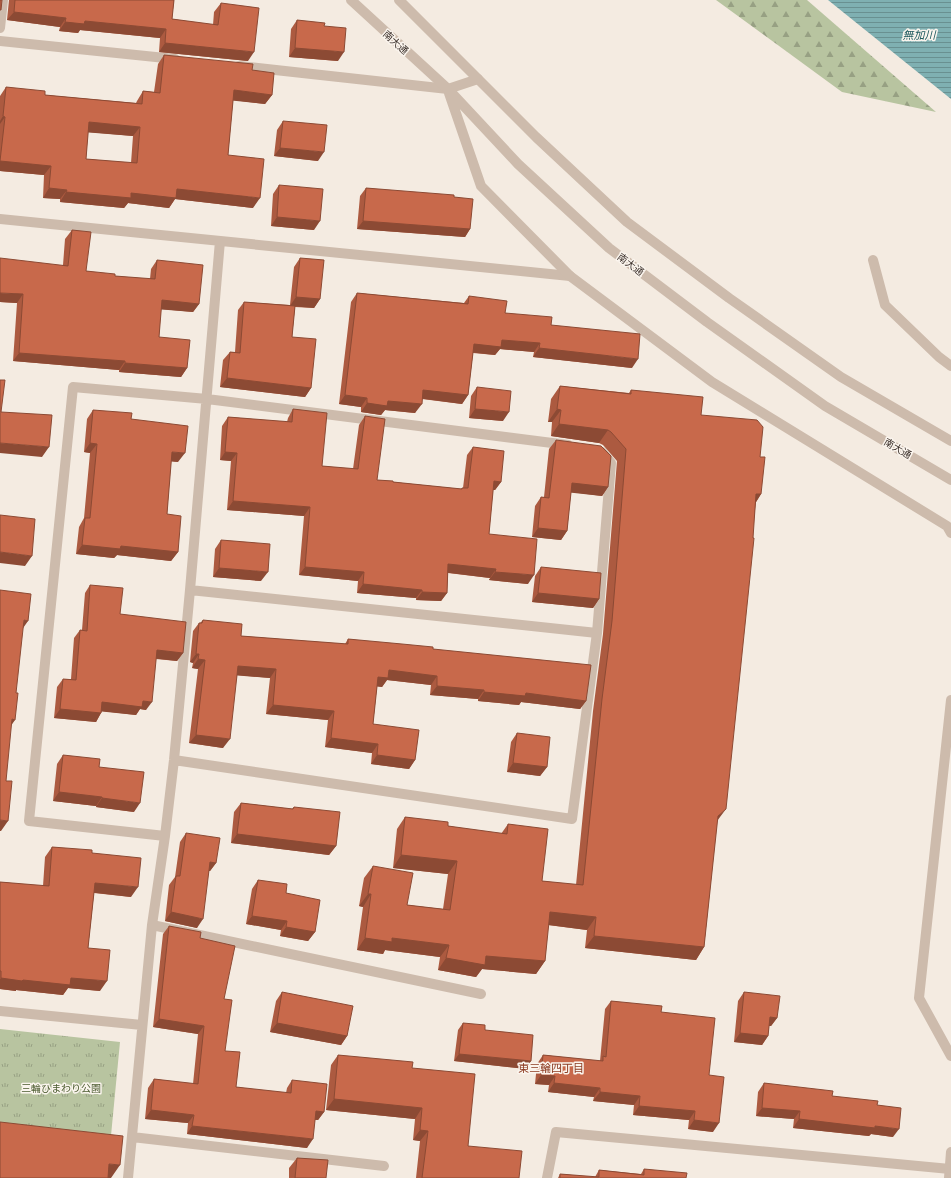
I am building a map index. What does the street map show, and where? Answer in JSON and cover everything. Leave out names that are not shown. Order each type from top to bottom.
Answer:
[{"type":"street","points":[[0,28],[3,0]]},
{"type":"street","name":"南大通","points":[[351,0],[448,89],[518,164],[609,248],[707,322],[825,406],[951,480]]},
{"type":"street","points":[[399,0],[536,137],[627,222],[729,298],[841,377],[951,441]]},
{"type":"street","points":[[0,41],[181,60]]},
{"type":"street","points":[[228,65],[448,89],[478,79]]},
{"type":"street","points":[[448,89],[481,186],[570,276],[712,382],[947,526],[951,532]]},
{"type":"street","points":[[0,219],[570,276]]},
{"type":"street","points":[[128,1178],[152,925],[174,760],[220,241]]},
{"type":"street","points":[[873,260],[885,305],[939,357],[951,366]]},
{"type":"street","points":[[165,836],[29,822],[73,387],[206,399],[575,446]]},
{"type":"street","points":[[174,760],[572,819],[597,634],[611,463],[598,448],[590,448]]},
{"type":"street","points":[[190,590],[597,634]]},
{"type":"street","points":[[951,700],[919,998],[951,1056]]},
{"type":"street","points":[[152,925],[481,994]]},
{"type":"street","points":[[0,1011],[142,1024]]},
{"type":"street","points":[[547,1178],[556,1132],[950,1172],[951,1152]]},
{"type":"street","points":[[132,1137],[384,1166]]},
{"type":"green space","points":[[716,0],[807,0],[936,112],[842,92]]},
{"type":"green space","name":"三輪ひまわり公園","points":[[0,1029],[120,1042],[110,1146],[0,1135]]},
{"type":"water","name":"無加川","points":[[828,0],[951,0],[951,99]]},
{"type":"building","points":[[0,0],[2,0],[1,10],[0,10]]},
{"type":"building","points":[[15,0],[174,0],[172,19],[218,25],[221,3],[259,8],[254,52],[165,43],[166,29],[85,21],[84,24],[65,22],[66,18],[14,12]]},
{"type":"building","points":[[297,20],[325,23],[324,26],[346,28],[344,52],[295,48]]},
{"type":"building","points":[[164,55],[253,64],[252,70],[274,73],[272,95],[234,90],[228,155],[264,159],[260,198],[177,189],[176,198],[131,193],[131,198],[66,192],[67,190],[49,188],[51,166],[0,161],[5,117],[3,116],[6,87],[45,91],[45,95],[142,104],[143,91],[160,93]],"holes":[[[89,122],[140,127],[137,163],[86,159]]]},
{"type":"building","points":[[283,121],[327,125],[324,152],[280,148]]},
{"type":"building","points":[[279,185],[323,189],[320,221],[277,217]]},
{"type":"building","points":[[366,188],[454,195],[454,197],[473,199],[470,229],[363,221]]},
{"type":"building","points":[[72,230],[91,232],[86,271],[115,274],[115,276],[155,279],[157,260],[203,265],[199,304],[162,300],[159,337],[190,340],[187,368],[125,363],[125,361],[19,353],[23,294],[0,293],[0,258],[68,266]]},
{"type":"building","points":[[300,258],[324,260],[320,299],[296,297]]},
{"type":"building","points":[[357,293],[468,304],[469,296],[507,301],[505,313],[552,317],[551,325],[640,334],[638,359],[539,348],[540,343],[502,340],[501,347],[474,344],[468,395],[423,390],[422,404],[388,401],[387,406],[367,403],[367,398],[345,395]]},
{"type":"building","points":[[244,302],[295,306],[292,337],[316,339],[311,388],[227,378],[230,352],[240,353]]},
{"type":"building","points":[[0,380],[5,380],[1,412],[52,415],[49,447],[0,443]]},
{"type":"building","points":[[560,386],[631,394],[631,390],[703,397],[701,415],[757,420],[763,427],[760,457],[765,457],[761,494],[756,494],[754,538],[726,809],[718,816],[704,947],[594,936],[596,917],[550,912],[545,961],[486,956],[485,965],[446,958],[449,945],[392,938],[392,942],[365,938],[371,894],[368,894],[373,866],[413,873],[407,905],[450,910],[457,861],[401,855],[405,817],[448,822],[448,826],[507,834],[508,824],[548,829],[542,881],[583,885],[602,699],[612,621],[626,449],[608,430],[559,424],[561,410],[557,409]]},
{"type":"building","points":[[477,387],[511,391],[509,412],[475,409]]},
{"type":"building","points":[[293,409],[327,413],[322,466],[358,469],[365,416],[385,419],[377,480],[462,489],[468,488],[473,447],[504,451],[501,482],[494,481],[489,534],[537,539],[534,575],[495,572],[496,569],[448,564],[447,593],[422,592],[422,590],[363,584],[364,572],[305,567],[310,507],[233,501],[237,453],[225,452],[228,417],[292,422]]},
{"type":"building","points":[[93,410],[132,413],[131,419],[188,426],[185,453],[172,452],[167,514],[181,516],[178,552],[121,546],[120,549],[82,545],[85,518],[90,518],[97,444],[90,443]]},
{"type":"building","points":[[556,440],[601,446],[611,456],[608,487],[572,483],[567,531],[538,528],[541,497],[549,498]]},
{"type":"building","points":[[0,515],[35,519],[32,556],[0,552]]},
{"type":"building","points":[[221,540],[270,544],[268,572],[219,568]]},
{"type":"building","points":[[541,567],[601,573],[599,599],[538,593]]},
{"type":"building","points":[[90,585],[123,588],[120,614],[186,622],[183,653],[157,650],[152,702],[143,701],[142,707],[102,702],[101,713],[60,709],[63,679],[76,680],[80,630],[87,631]]},
{"type":"building","points":[[0,590],[31,594],[28,621],[24,620],[16,693],[18,693],[15,720],[12,719],[6,781],[12,781],[8,821],[0,820]]},
{"type":"building","points":[[203,620],[242,624],[241,636],[348,644],[348,639],[591,665],[586,701],[526,693],[525,696],[484,692],[484,690],[437,686],[437,676],[389,670],[388,678],[378,677],[373,724],[419,730],[415,760],[377,755],[378,744],[331,738],[334,711],[273,705],[276,669],[238,666],[230,739],[196,735],[205,660],[198,659],[199,654],[196,654],[199,623],[202,623]]},
{"type":"building","points":[[517,733],[550,737],[547,767],[513,763]]},
{"type":"building","points":[[63,755],[100,759],[99,767],[144,772],[140,803],[59,792]]},
{"type":"building","points":[[241,803],[293,809],[294,807],[340,812],[336,846],[237,834]]},
{"type":"building","points":[[186,833],[220,838],[216,863],[210,862],[203,919],[171,912],[176,876],[180,876]]},
{"type":"building","points":[[52,847],[92,850],[92,853],[141,858],[138,887],[95,883],[88,948],[110,950],[107,981],[71,978],[70,985],[1,978],[0,882],[49,886]]},
{"type":"building","points":[[258,880],[287,884],[286,893],[320,900],[315,932],[286,927],[287,921],[252,916]]},
{"type":"building","points":[[169,926],[201,932],[200,938],[235,946],[224,999],[232,1000],[225,1051],[240,1052],[236,1087],[291,1093],[292,1080],[327,1084],[324,1112],[316,1111],[313,1139],[192,1126],[194,1115],[151,1110],[154,1079],[198,1084],[204,1026],[159,1019]]},
{"type":"building","points":[[282,992],[353,1006],[347,1036],[277,1023]]},
{"type":"building","points":[[744,992],[780,996],[777,1018],[770,1017],[768,1036],[740,1033]]},
{"type":"building","points":[[611,1001],[662,1006],[661,1012],[715,1018],[709,1075],[724,1077],[719,1123],[694,1120],[695,1111],[639,1106],[640,1096],[600,1092],[600,1088],[554,1083],[555,1076],[541,1075],[543,1055],[603,1061],[603,1056],[606,1057]]},
{"type":"building","points":[[463,1023],[485,1025],[485,1030],[533,1035],[531,1061],[459,1054]]},
{"type":"building","points":[[338,1055],[413,1062],[412,1068],[475,1074],[468,1146],[522,1151],[519,1178],[422,1178],[428,1131],[420,1130],[422,1108],[334,1099]]},
{"type":"building","points":[[764,1083],[833,1091],[832,1096],[878,1101],[877,1105],[901,1108],[899,1129],[875,1126],[875,1128],[799,1119],[800,1111],[762,1108]]},
{"type":"building","points":[[0,1122],[123,1136],[120,1165],[109,1164],[108,1178],[0,1178]]},
{"type":"building","points":[[297,1158],[328,1160],[326,1178],[295,1178]]},
{"type":"building","points":[[644,1169],[687,1173],[686,1178],[560,1178],[560,1174],[599,1177],[599,1170],[644,1175]]},
{"type":"district","name":"東三輪四丁目","points":[[551,1068]]}]
